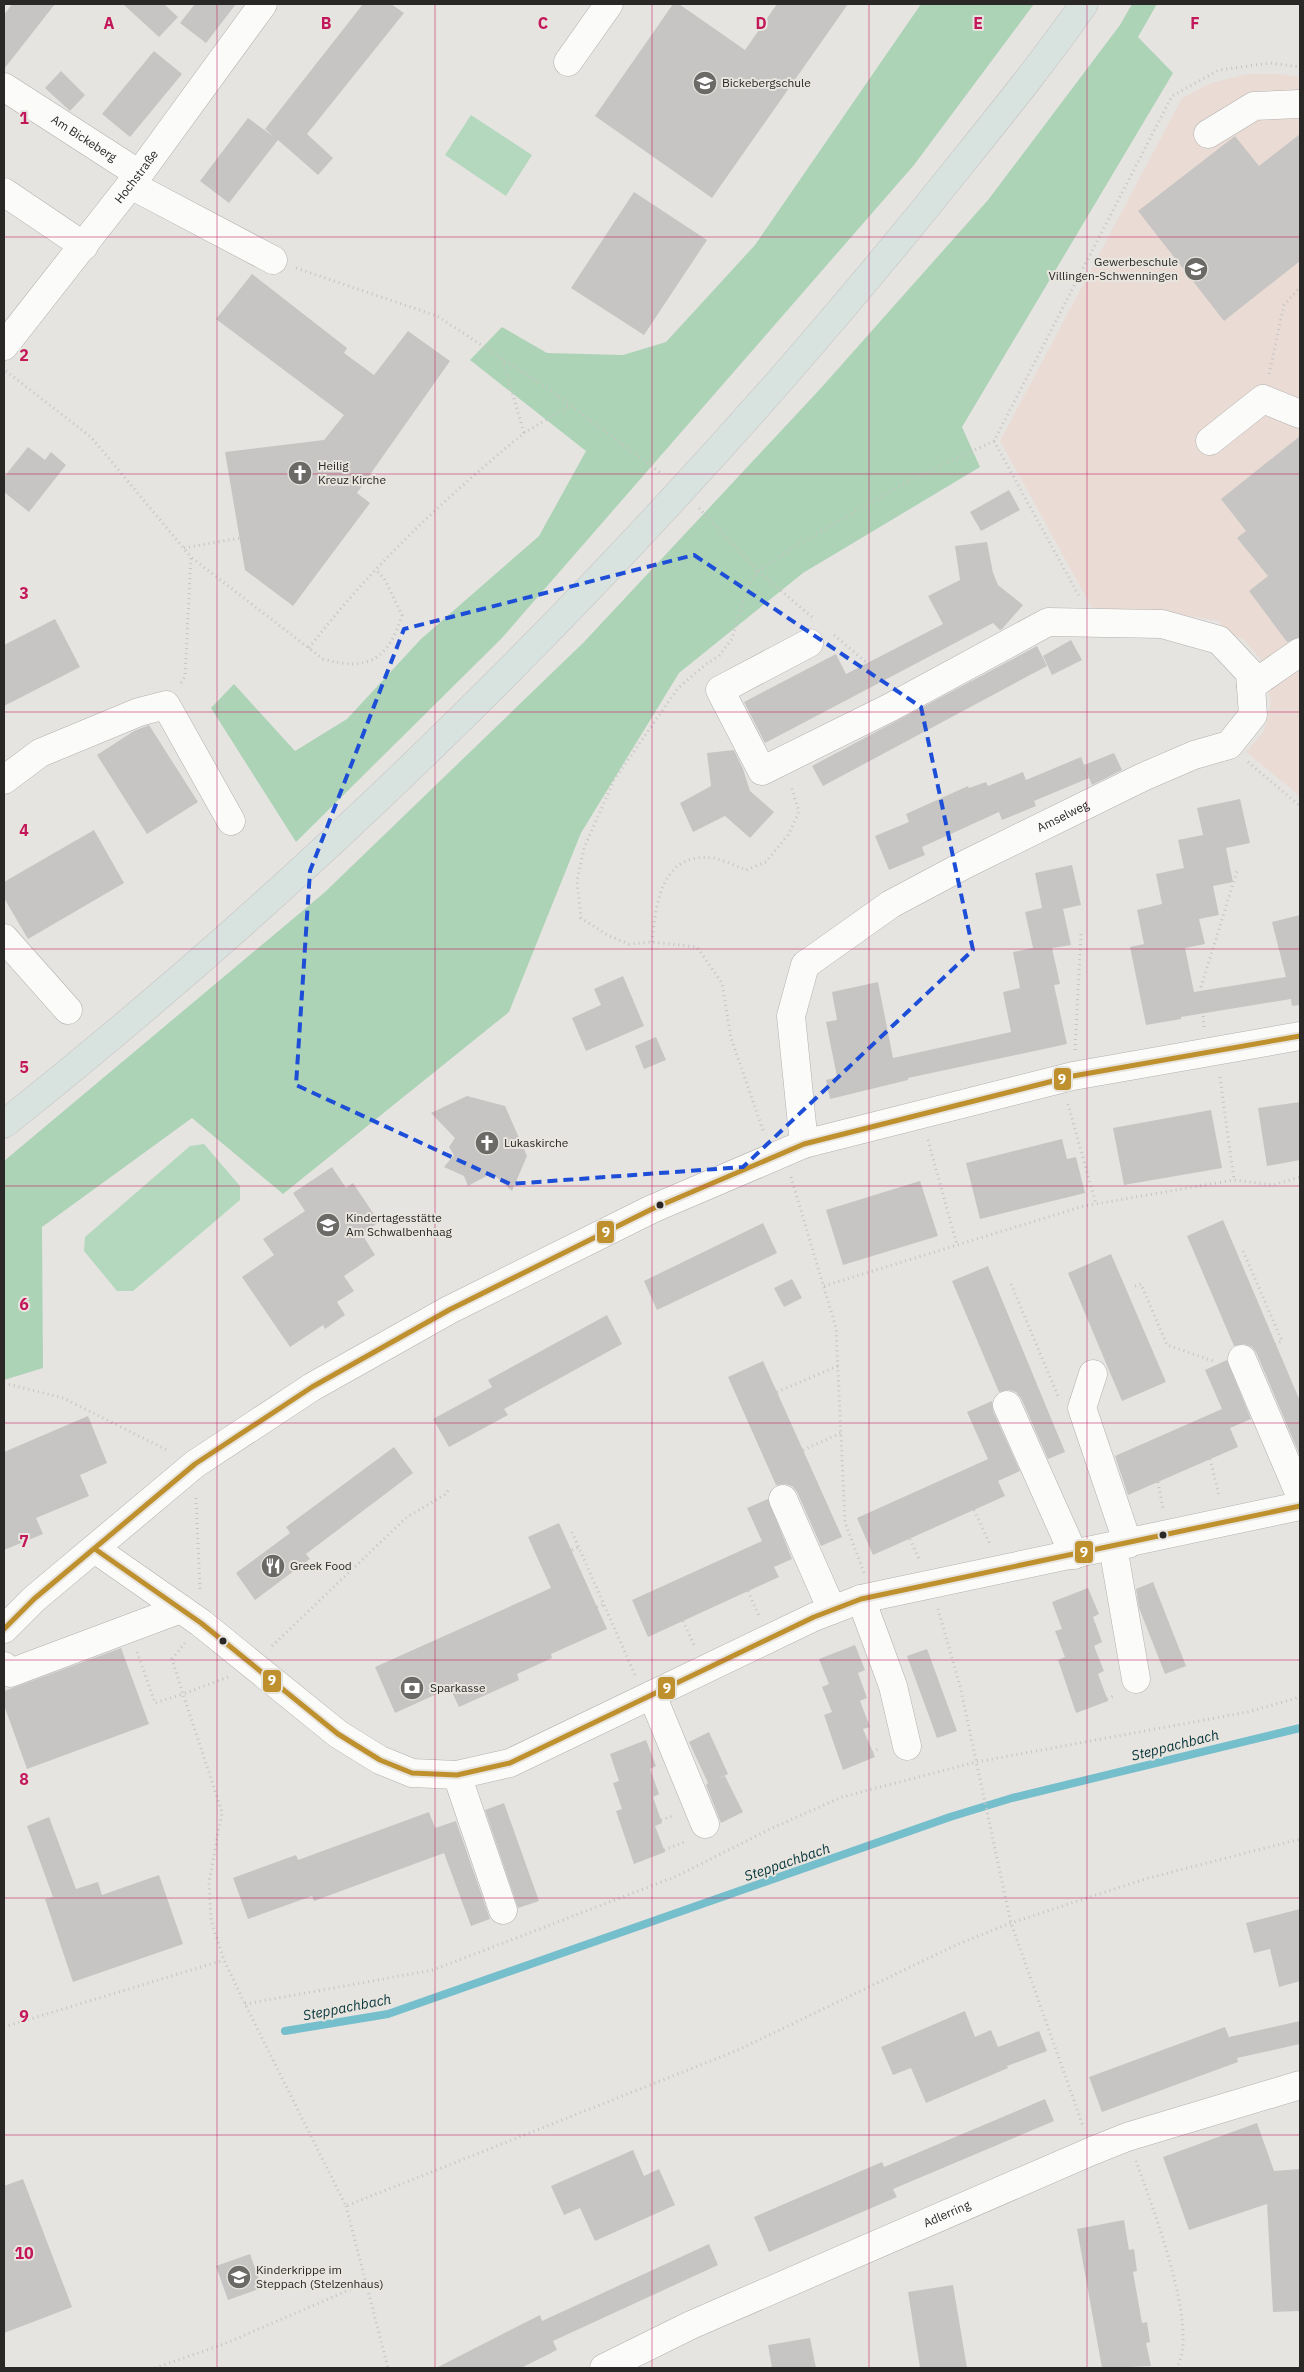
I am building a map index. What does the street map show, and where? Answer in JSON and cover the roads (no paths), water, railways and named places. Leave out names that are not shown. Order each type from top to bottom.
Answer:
[{"type":"main road","points":[[4,1124],[140,1012],[250,916],[365,811],[549,630],[655,520],[820,334],[991,127],[1084,4]]},
{"type":"street","name":"Hochstraße","points":[[4,346],[135,180],[263,4]]},
{"type":"street","points":[[568,62],[609,4]]},
{"type":"street","name":"Am Bickeberg","points":[[4,87],[135,180],[272,260]]},
{"type":"street","points":[[1208,134],[1254,106],[1300,104]]},
{"type":"street","points":[[4,192],[84,246]]},
{"type":"street","points":[[1210,441],[1263,399],[1300,414]]},
{"type":"street","points":[[809,643],[720,690],[762,771],[890,707],[1048,622],[1162,624],[1218,640],[1250,673],[1251,686]]},
{"type":"street","points":[[1251,686],[1300,652]]},
{"type":"street","name":"Amselweg","points":[[804,1144],[791,1016],[805,965],[891,904],[968,863],[1143,777],[1194,755],[1229,745],[1253,715],[1251,686]]},
{"type":"street","points":[[4,780],[40,753],[139,712],[166,705],[231,822]]},
{"type":"street","points":[[4,938],[68,1010]]},
{"type":"street","points":[[4,1629],[34,1600],[195,1464],[312,1387],[449,1310],[652,1208],[804,1144],[1067,1077],[1300,1036]]},
{"type":"street","points":[[1242,1359],[1300,1495]]},
{"type":"street","points":[[1093,1374],[1082,1408],[1120,1546],[1136,1679]]},
{"type":"street","points":[[1007,1405],[1074,1554]]},
{"type":"street","points":[[783,1499],[832,1610]]},
{"type":"street","points":[[95,1549],[191,1616],[242,1671],[338,1734],[380,1760],[412,1773],[457,1775],[510,1763],[796,1625],[867,1597],[1120,1546],[1300,1506]]},
{"type":"street","points":[[867,1597],[908,1746]]},
{"type":"street","points":[[4,1666],[10,1673],[191,1616]]},
{"type":"street","points":[[648,1697],[705,1824]]},
{"type":"street","points":[[457,1775],[503,1910]]},
{"type":"street","name":"Adlerring","points":[[604,2368],[691,2325],[1092,2150],[1126,2137],[1300,2085]]},
{"type":"waterway","name":"Steppachbach","points":[[285,2031],[388,2014],[950,1817],[1012,1798],[1300,1728]]},
{"type":"place","name":"Bickebergschule","points":[[705,83]]},
{"type":"place","name":"Gewerbeschule Villingen-Schwenningen","points":[[1196,269]]},
{"type":"place","name":"Heilig Kreuz Kirche","points":[[300,473]]},
{"type":"place","name":"Lukaskirche","points":[[487,1143]]},
{"type":"place","name":"Kindertagesstätte Am Schwalbenhaag","points":[[328,1225]]},
{"type":"place","name":"Greek Food","points":[[273,1566]]},
{"type":"place","name":"Sparkasse","points":[[412,1688]]},
{"type":"place","name":"Kinderkrippe im Steppach (Stelzenhaus)","points":[[239,2277]]}]
